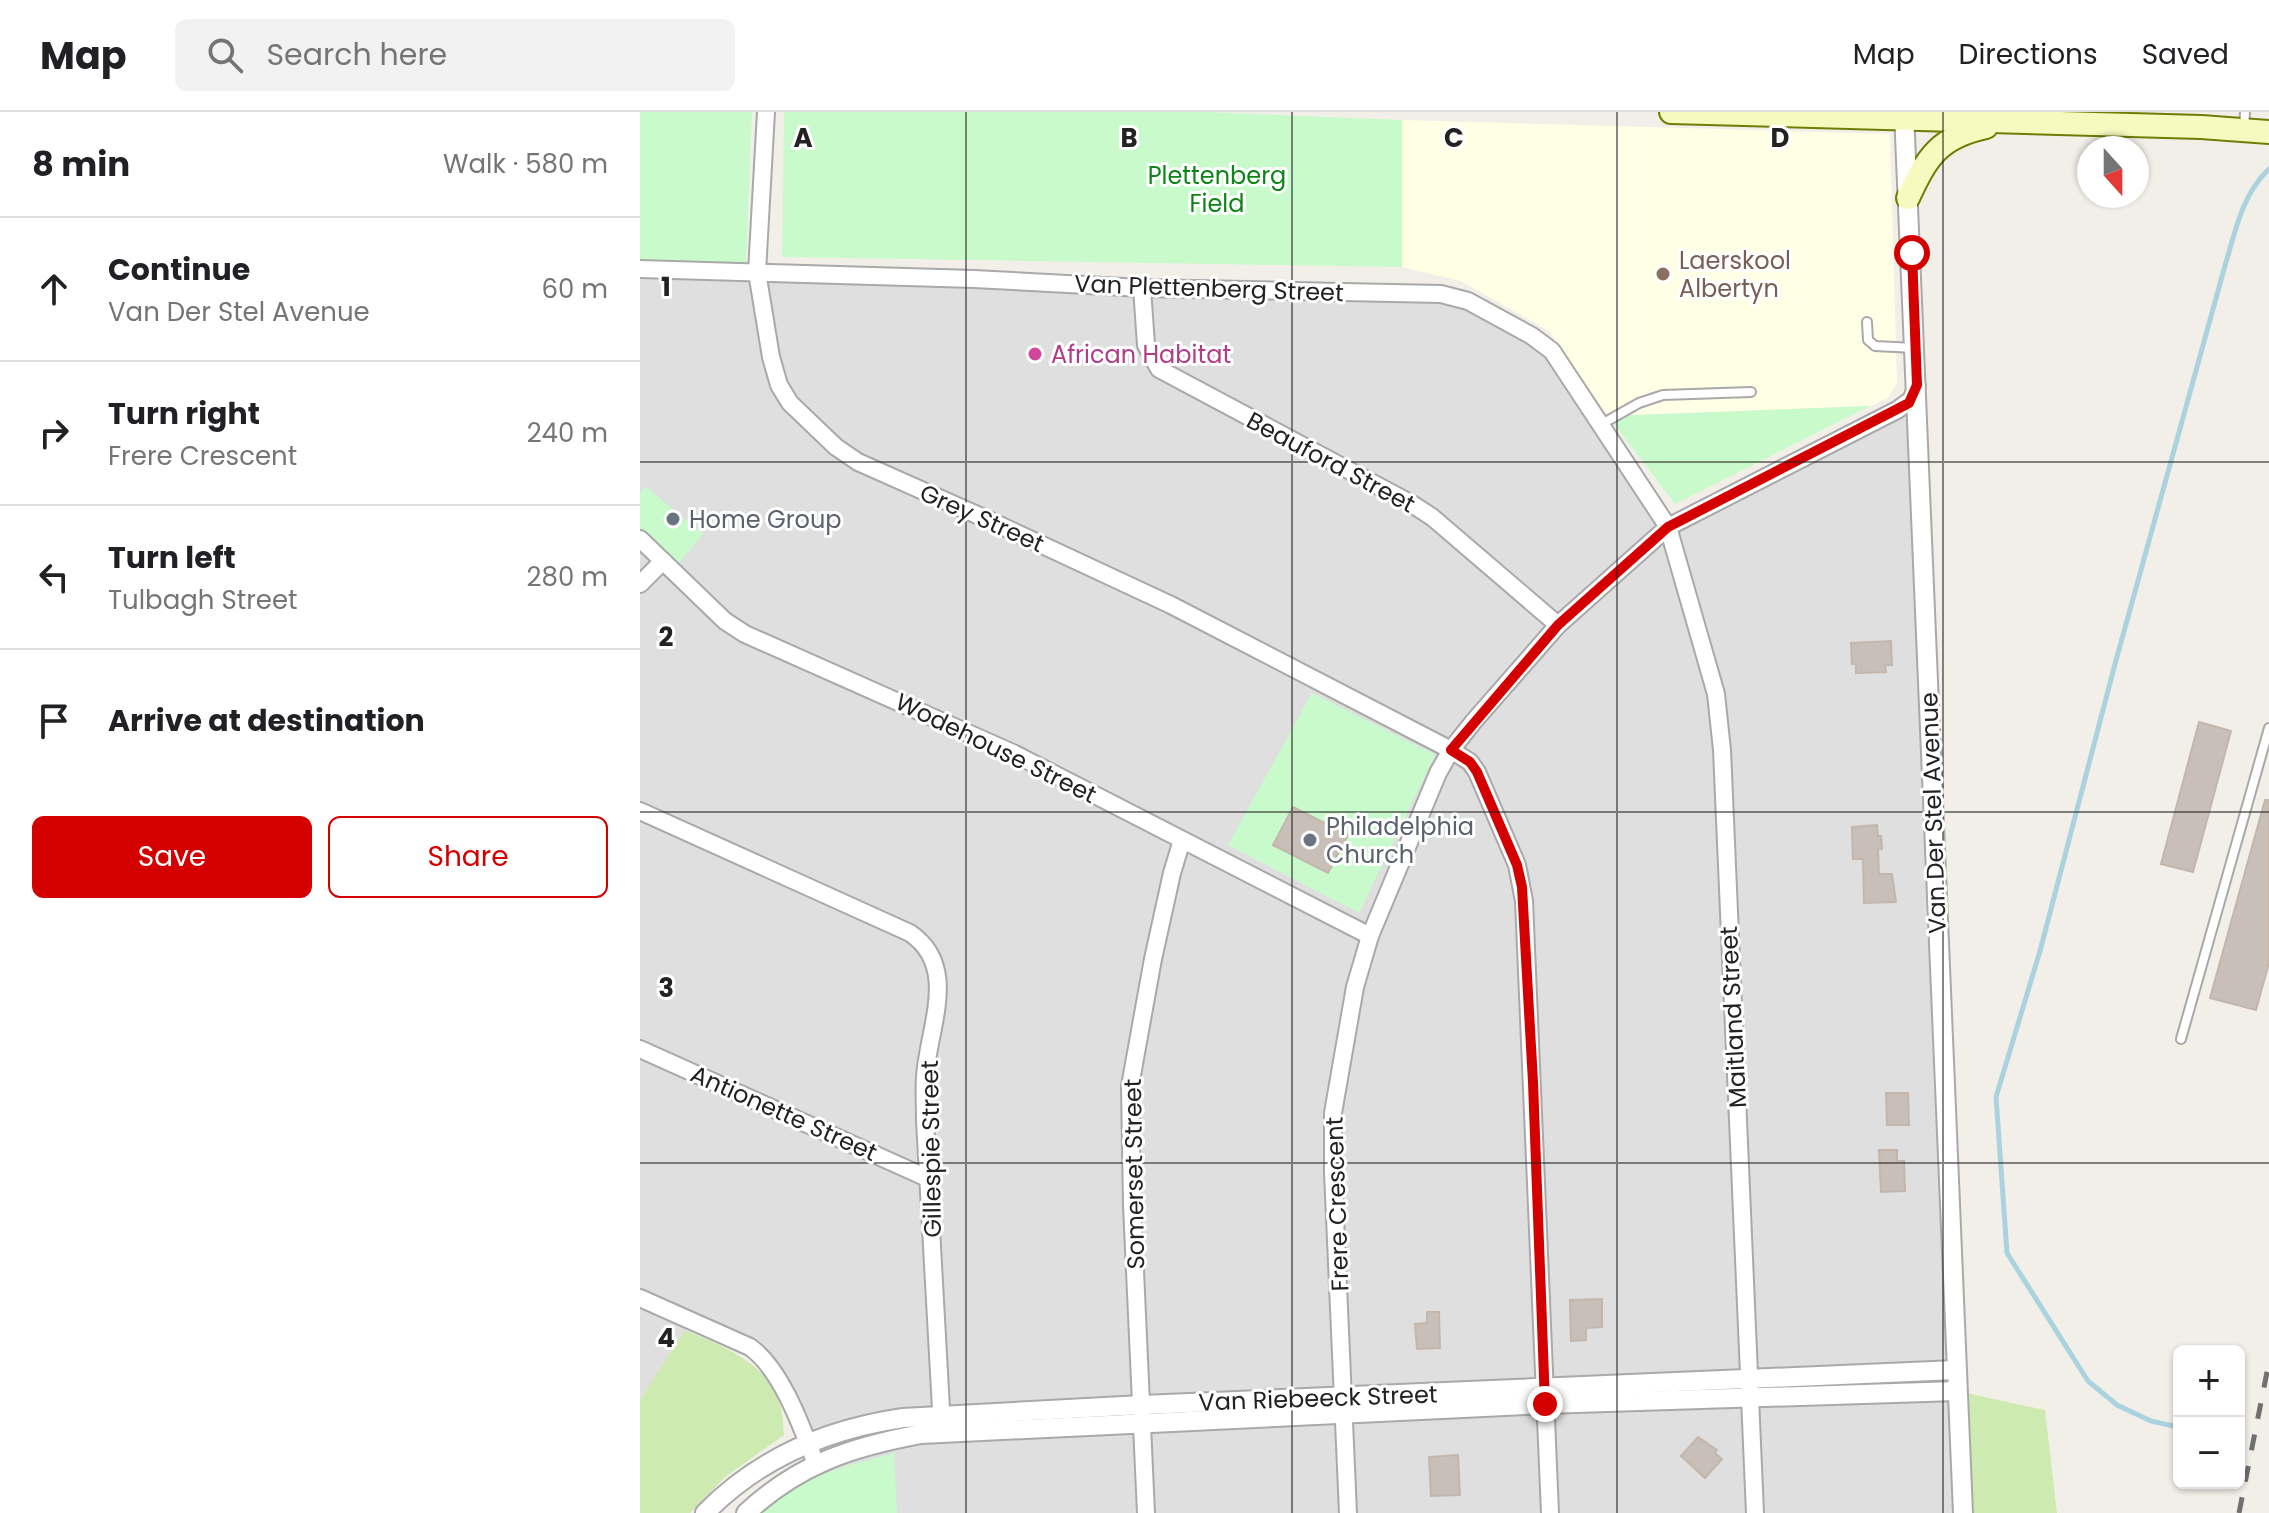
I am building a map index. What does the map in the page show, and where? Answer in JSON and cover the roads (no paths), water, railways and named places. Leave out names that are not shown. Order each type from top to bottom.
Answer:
[{"type":"main road","points":[[1671,112],[1904,115],[2015,121],[2244,121],[2269,132]]},
{"type":"main road","points":[[1908,198],[1924,164],[1941,145],[1965,132],[2015,121]]},
{"type":"street","name":"Grey Street","points":[[766,112],[757,272],[771,357],[779,385],[790,403],[842,452],[1171,605],[1451,750],[1470,762],[1477,772],[1517,865],[1522,887],[1550,1513]]},
{"type":"street","name":"Van Der Stel Avenue","points":[[1904,115],[1963,1513]]},
{"type":"street","name":"Van Plettenberg Street","points":[[640,269],[974,279],[1142,288],[1432,293],[1458,297],[1550,349],[1668,527]]},
{"type":"street","name":"Beauford Street","points":[[1142,288],[1146,345],[1159,369],[1412,504],[1432,517],[1558,625]]},
{"type":"street","name":"Frere Crescent","points":[[1348,1513],[1333,1113],[1348,1019],[1370,936],[1421,809],[1451,750],[1558,625],[1668,527],[1897,410],[1911,400],[1917,385]]},
{"type":"street","name":"Maitland Street","points":[[1668,527],[1716,694],[1720,720],[1755,1513]]},
{"type":"street","name":"Wodehouse Street","points":[[640,539],[725,621],[745,634],[1015,754],[1370,936]]},
{"type":"street","points":[[640,584],[663,561]]},
{"type":"street","name":"Gillespie Street","points":[[640,811],[910,933],[922,943],[933,960],[939,982],[925,1077],[927,1178],[942,1424]]},
{"type":"street","name":"Somerset Street","points":[[1146,1513],[1132,1205],[1130,1086],[1153,959],[1182,840]]},
{"type":"street","name":"Antionette Street","points":[[640,1049],[927,1178]]},
{"type":"street","points":[[640,1298],[756,1351],[786,1394],[816,1464]]},
{"type":"street","name":"Van Riebeeck Street","points":[[1749,1390],[1840,1376],[1956,1370]]},
{"type":"street","points":[[1840,1376],[1840,1395]]},
{"type":"street","name":"Van Riebeeck Street","points":[[705,1513],[760,1467],[808,1442],[865,1424],[1142,1425],[1344,1406],[1545,1396],[1749,1390],[1840,1395],[1957,1391]]},
{"type":"street","name":"Van Riebeeck Street","points":[[746,1513],[794,1476],[816,1464],[866,1445],[921,1434],[942,1424],[1142,1405],[1344,1406]]},
{"type":"lane","points":[[1867,322],[1868,340],[1875,346],[1916,348]]},
{"type":"lane","points":[[1600,425],[1639,403],[1663,395],[1751,392]]},
{"type":"lane","points":[[2181,1039],[2269,728]]},
{"type":"waterway","points":[[2173,1426],[2151,1421],[2117,1405],[2088,1381],[2007,1253],[1996,1097],[2040,951],[2115,664],[2233,237],[2247,200],[2269,169]]},
{"type":"railway","points":[[2239,1513],[2269,1362]]},
{"type":"place","name":"Laerskool Albertyn","points":[[1663,274]]},
{"type":"place","name":"African Habitat","points":[[1035,354]]},
{"type":"place","name":"Home Group","points":[[673,519]]},
{"type":"place","name":"Philadelphia Church","points":[[1310,840]]},
{"type":"park label","name":"Plettenberg Field","points":[[1217,189]]}]
